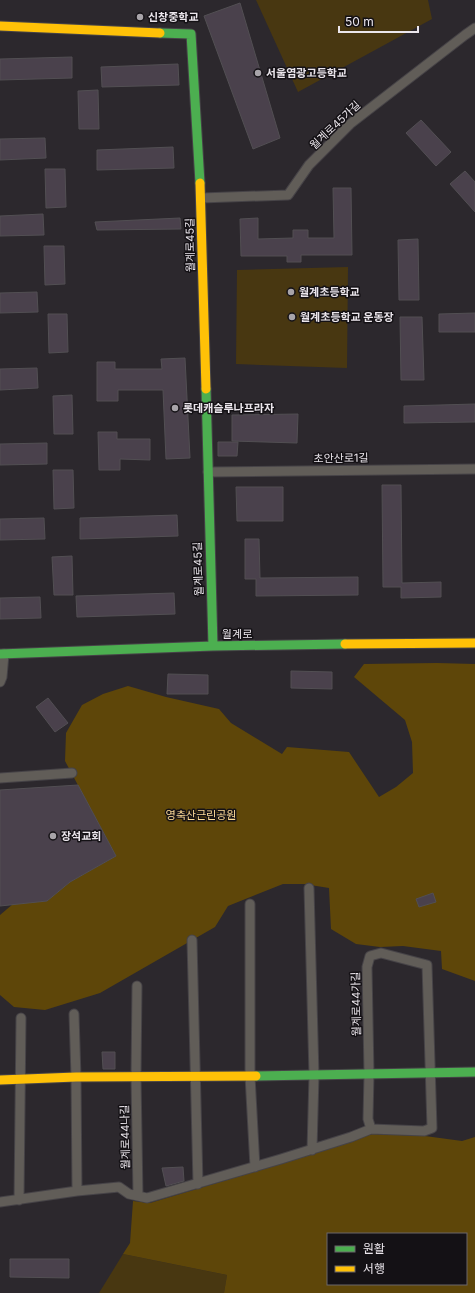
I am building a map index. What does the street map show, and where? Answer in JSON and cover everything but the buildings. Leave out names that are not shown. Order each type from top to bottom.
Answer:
[{"type":"street","name":"월계로45길","points":[[0,26],[191,34],[201,198],[212,646]]},
{"type":"street","name":"월계로45가길","points":[[201,198],[288,195],[309,165],[350,124],[465,34],[475,28]]},
{"type":"street","name":"초안산로1길","points":[[208,472],[475,469]]},
{"type":"street","name":"월계로","points":[[2,654],[212,646],[475,643]]},
{"type":"street","points":[[0,682],[2,677],[2,654]]},
{"type":"street","points":[[0,778],[72,773]]},
{"type":"street","points":[[309,888],[314,1075],[312,1150]]},
{"type":"street","points":[[250,904],[250,1076],[255,1167]]},
{"type":"street","points":[[192,940],[198,1184]]},
{"type":"street","name":"월계로44가길","points":[[369,1074],[367,967],[370,956],[381,953],[426,964],[430,1073]]},
{"type":"street","points":[[136,1077],[137,986]]},
{"type":"street","points":[[74,1014],[77,1191]]},
{"type":"street","points":[[19,1200],[19,1079],[21,1018]]},
{"type":"street","points":[[0,1080],[76,1077],[195,1078],[475,1072]]},
{"type":"street","points":[[0,1202],[77,1191],[120,1187],[129,1194],[148,1198],[312,1150],[371,1129],[424,1132],[432,1128],[430,1073]]},
{"type":"street","points":[[369,1074],[368,1119],[371,1129]]},
{"type":"street","name":"월계로44나길","points":[[136,1077],[138,1196]]},
{"type":"shaded area","points":[[256,0],[428,0],[432,19],[298,92]]},
{"type":"shaded area","name":"월계초등학교 운동장","points":[[348,267],[347,368],[236,364],[237,270]]},
{"type":"shaded area","points":[[123,1254],[227,1275],[224,1293],[99,1293]]},
{"type":"green space","name":"영축산근린공원","points":[[364,664],[475,664],[475,981],[442,969],[441,951],[403,946],[380,947],[356,944],[331,929],[329,888],[304,884],[283,884],[228,906],[215,927],[100,993],[45,1010],[14,1007],[0,995],[0,915],[13,904],[47,901],[70,882],[116,856],[65,761],[66,733],[82,705],[103,694],[128,686],[166,697],[219,709],[231,723],[282,754],[287,747],[349,752],[379,797],[396,787],[413,773],[412,742],[405,720],[354,677]]},
{"type":"green space","points":[[372,1134],[425,1136],[462,1141],[475,1137],[475,1293],[224,1293],[227,1275],[123,1254],[130,1243],[133,1201],[150,1203],[287,1162]]},
{"type":"traffic: fast","points":[[160,33],[191,34],[200,183]]},
{"type":"traffic: fast","points":[[206,389],[213,646]]},
{"type":"traffic: fast","points":[[0,654],[213,646],[345,644]]},
{"type":"traffic: fast","points":[[256,1076],[475,1072]]},
{"type":"traffic: slow","points":[[0,26],[160,33]]},
{"type":"traffic: slow","points":[[200,183],[206,389]]},
{"type":"traffic: slow","points":[[345,644],[475,643]]},
{"type":"traffic: slow","points":[[0,1080],[76,1077],[256,1076]]},
{"type":"place","name":"신창중학교","points":[[140,17]]},
{"type":"place","name":"서울염광고등학교","points":[[258,73]]},
{"type":"place","name":"월계초등학교","points":[[291,292]]},
{"type":"place","name":"월계초등학교 운동장","points":[[292,317]]},
{"type":"place","name":"롯데캐슬루나프라자","points":[[175,408]]},
{"type":"place","name":"장석교회","points":[[53,836]]}]
